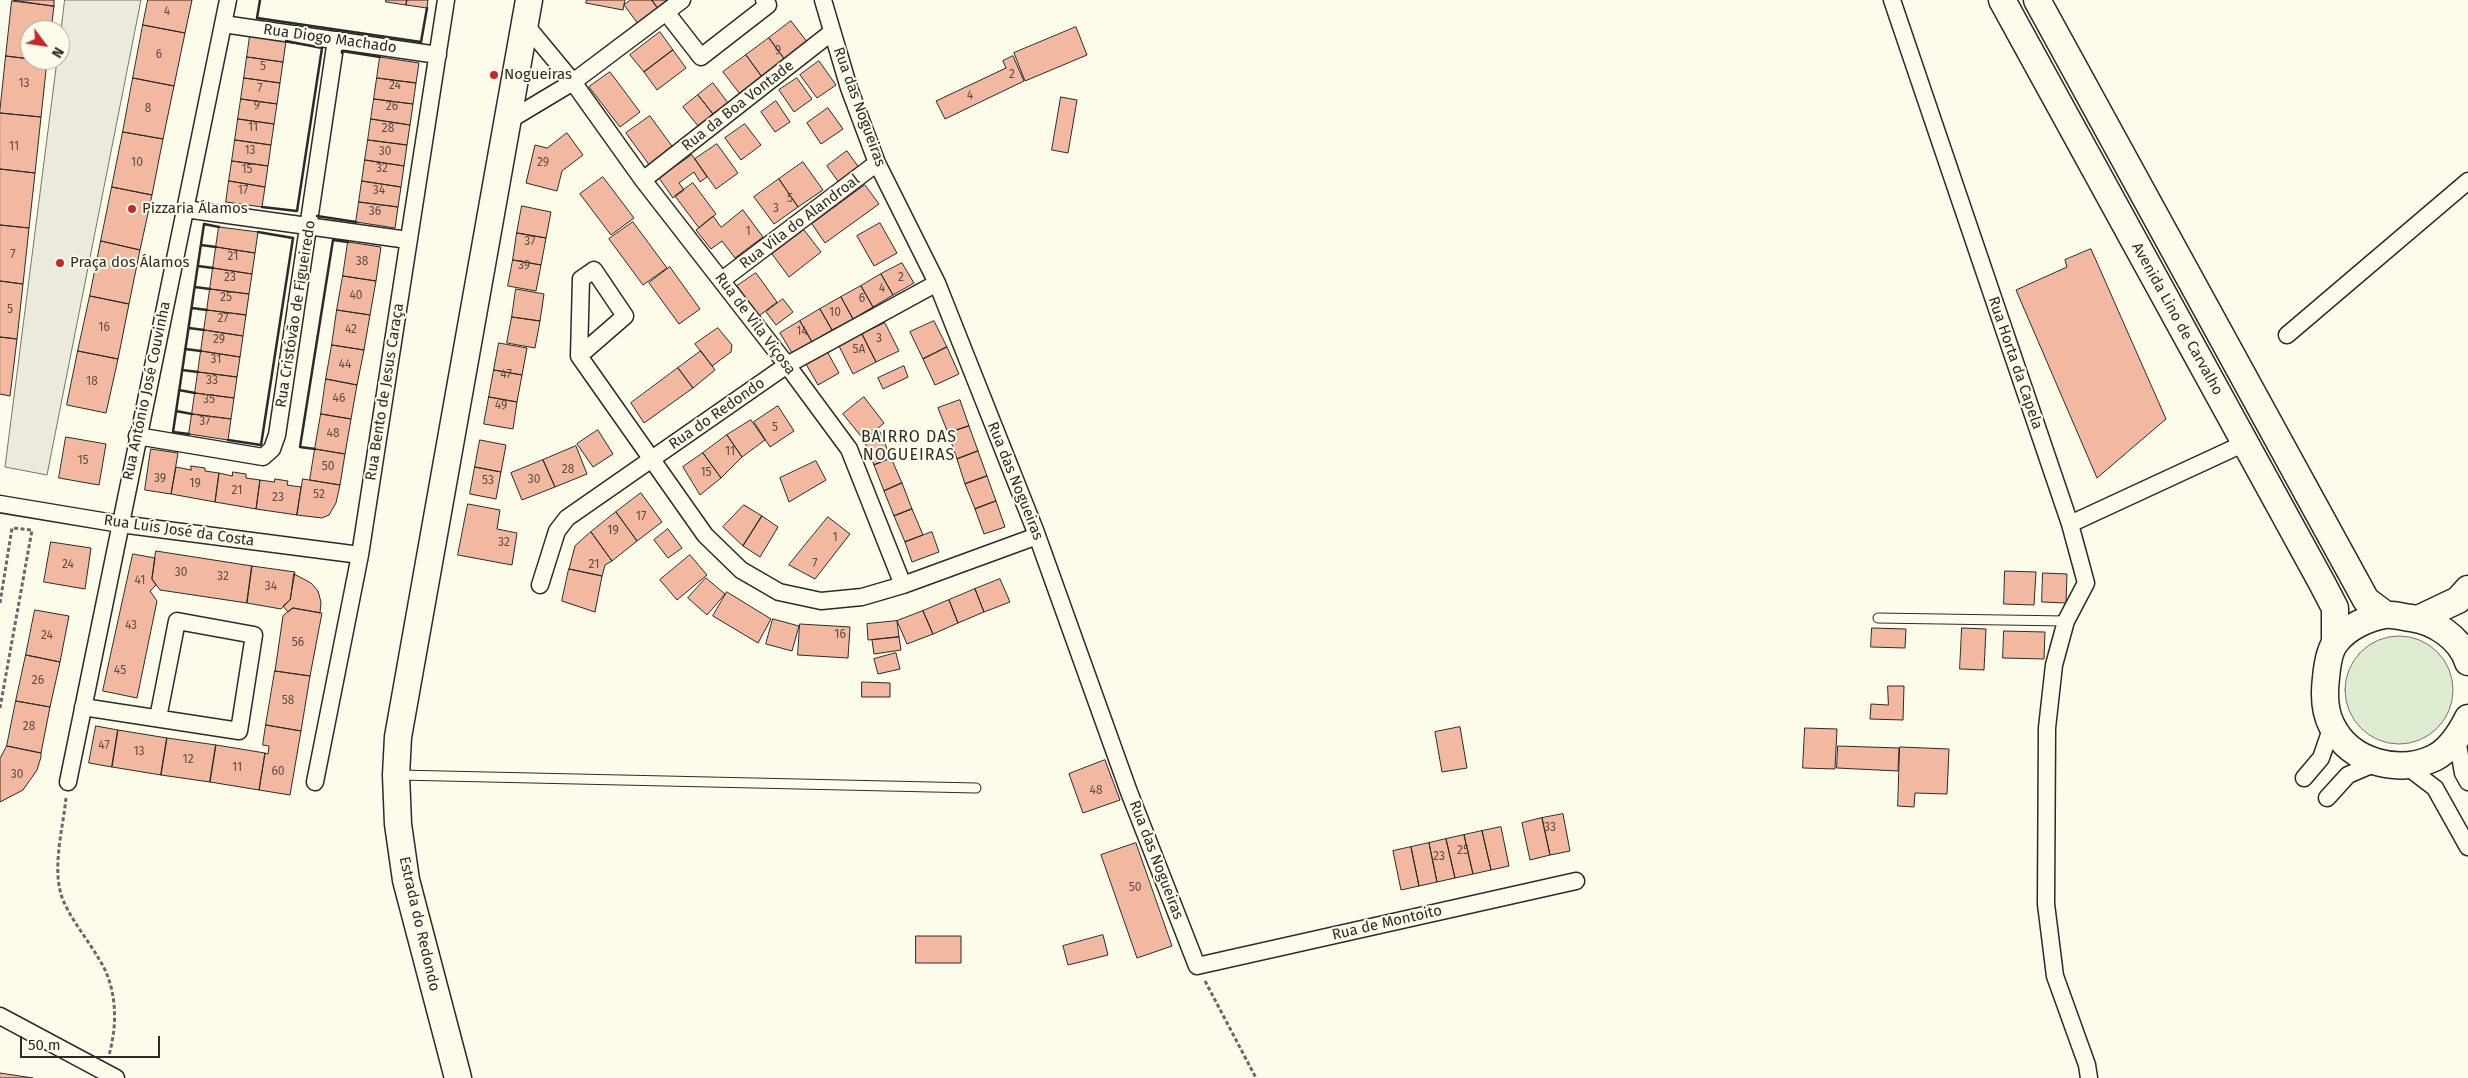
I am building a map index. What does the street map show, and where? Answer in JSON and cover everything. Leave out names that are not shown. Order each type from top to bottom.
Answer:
[{"type":"main road","name":"Avenida Lino de Carvalho","points":[[2002,0],[2335,608],[2335,642],[2327,668],[2324,698],[2332,726]]},
{"type":"main road","name":"Avenida Lino de Carvalho","points":[[2037,0],[2366,600],[2386,615]]},
{"type":"main road","points":[[508,121],[527,12]]},
{"type":"main road","name":"Estrada do Redondo","points":[[458,1078],[406,880],[398,824],[396,775],[398,737],[508,121]]},
{"type":"main road","points":[[2418,619],[2458,600],[2468,589]]},
{"type":"main road","points":[[2335,642],[2358,623],[2386,615],[2418,619],[2447,632],[2467,656]]},
{"type":"main road","points":[[2332,726],[2351,749],[2376,763],[2406,766],[2434,757],[2462,729]]},
{"type":"street","name":"Rua António José Couvinha","points":[[68,782],[137,436],[228,0]]},
{"type":"street","name":"Rua Bento de Jesus Caraça","points":[[315,782],[360,555],[446,0]]},
{"type":"street","points":[[508,121],[573,82],[682,0]]},
{"type":"street","points":[[666,12],[701,57],[768,5],[764,0]]},
{"type":"street","name":"Rua das Nogueiras","points":[[823,0],[849,88],[877,163],[937,283],[1037,536],[1129,792],[1198,966]]},
{"type":"street","name":"Rua Horta da Capela","points":[[1892,0],[2070,524],[2086,583],[2066,621],[2054,665],[2047,728],[2046,904],[2055,976],[2089,1078]]},
{"type":"street","name":"Rua de Vila Viçosa","points":[[527,12],[573,82],[643,180],[722,280],[849,449],[903,585]]},
{"type":"street","name":"Rua Diogo Machado","points":[[223,24],[438,55]]},
{"type":"street","name":"Rua da Boa Vontade","points":[[643,180],[832,32]]},
{"type":"street","name":"Rua Cristóvão de Figueiredo","points":[[137,436],[263,457],[272,449],[277,436],[310,226],[336,40]]},
{"type":"street","name":"Rua Vila do Alandroal","points":[[722,280],[877,163]]},
{"type":"street","points":[[2287,335],[2468,181]]},
{"type":"street","points":[[185,209],[408,240]]},
{"type":"street","points":[[580,356],[626,316],[594,270],[581,279],[580,356],[705,535],[741,570],[779,592],[821,601],[862,597],[903,585],[1037,536]]},
{"type":"street","name":"Rua do Redondo","points":[[540,585],[557,531],[567,518],[787,365],[937,283]]},
{"type":"street","points":[[2070,524],[2245,443]]},
{"type":"street","name":"Rua Luís José da Costa","points":[[0,504],[120,524],[360,555]]},
{"type":"street","points":[[83,707],[239,731],[254,635],[177,621],[158,718]]},
{"type":"street","points":[[2304,778],[2321,758],[2332,726]]},
{"type":"street","points":[[2462,729],[2463,773],[2468,782]]},
{"type":"street","points":[[2327,798],[2348,776],[2376,763]]},
{"type":"street","points":[[2406,766],[2435,788],[2468,847]]},
{"type":"street","name":"Rua de Montoito","points":[[1198,966],[1576,881]]},
{"type":"street","points":[[0,1016],[108,1076]]},
{"type":"lane","points":[[1878,618],[2066,621]]},
{"type":"lane","points":[[396,775],[976,788]]},
{"type":"path","points":[[0,603],[12,528],[32,530],[0,708]]},
{"type":"path","points":[[68,782],[58,871],[63,900],[101,960],[114,1000],[116,1028],[108,1076]]},
{"type":"path","points":[[1198,966],[1256,1078]]},
{"type":"green space","points":[[2399,636],[2420,640],[2437,652],[2449,669],[2453,690],[2449,711],[2437,728],[2420,740],[2399,744],[2378,740],[2361,728],[2349,711],[2345,690],[2349,669],[2361,652],[2378,640]]},
{"type":"shaded area","name":"Praça dos Álamos","points":[[65,0],[141,0],[47,475],[5,467],[56,70],[70,70],[70,20],[62,20]]},
{"type":"building","points":[[13,0],[54,0],[54,6]]},
{"type":"building","points":[[148,0],[192,0],[185,33],[143,25]]},
{"type":"building","points":[[386,0],[407,0],[406,5],[386,2]]},
{"type":"building","points":[[407,0],[428,0],[427,8],[406,5]]},
{"type":"building","points":[[587,0],[625,0],[623,10],[586,3]]},
{"type":"building","points":[[631,0],[652,0],[659,10],[639,25],[624,5]]},
{"type":"building","points":[[652,0],[673,0],[659,10]]},
{"type":"building","points":[[12,1],[54,6],[52,20],[20,20],[20,58],[6,56]]},
{"type":"building","points":[[791,21],[808,43],[785,60],[769,38]]},
{"type":"building","points":[[143,25],[185,33],[174,86],[133,78]]},
{"type":"building","points":[[1076,27],[1087,55],[1025,81],[1014,53]]},
{"type":"building","points":[[660,32],[673,50],[644,72],[630,55]]},
{"type":"building","points":[[250,36],[286,41],[283,62],[247,57]]},
{"type":"building","points":[[769,38],[785,60],[762,77],[746,55]]},
{"type":"building","points":[[673,50],[686,68],[657,90],[644,72]]},
{"type":"building","points":[[746,55],[762,77],[740,94],[723,72]]},
{"type":"building","points":[[6,56],[20,58],[20,70],[46,70],[41,117],[0,113]]},
{"type":"building","points":[[1013,56],[1024,81],[945,119],[936,101],[1006,68],[1003,61]]},
{"type":"building","points":[[247,57],[283,62],[280,83],[244,78]]},
{"type":"building","points":[[380,57],[419,63],[416,83],[377,78]]},
{"type":"building","points":[[819,61],[836,85],[817,98],[800,75]]},
{"type":"building","points":[[610,72],[640,112],[620,127],[589,87]]},
{"type":"building","points":[[133,78],[174,86],[163,139],[123,132]]},
{"type":"building","points":[[244,78],[280,83],[277,104],[241,99]]},
{"type":"building","points":[[377,78],[416,83],[413,104],[374,99]]},
{"type":"building","points":[[797,78],[812,99],[794,112],[779,90]]},
{"type":"building","points":[[713,83],[728,103],[713,114],[698,95]]},
{"type":"building","points":[[698,95],[713,114],[698,126],[683,107]]},
{"type":"building","points":[[1061,97],[1077,100],[1068,153],[1052,150]]},
{"type":"building","points":[[241,99],[277,104],[274,124],[238,119]]},
{"type":"building","points":[[374,99],[413,104],[410,125],[371,119]]},
{"type":"building","points":[[776,101],[790,122],[775,132],[761,112]]},
{"type":"building","points":[[828,108],[843,129],[821,144],[807,123]]},
{"type":"building","points":[[0,113],[41,117],[35,173],[0,169]]},
{"type":"building","points":[[650,116],[674,149],[650,166],[626,133]]},
{"type":"building","points":[[238,119],[274,124],[271,145],[235,140]]},
{"type":"building","points":[[371,119],[410,125],[407,145],[368,140]]},
{"type":"building","points":[[745,124],[761,145],[741,160],[725,138]]},
{"type":"building","points":[[123,132],[163,139],[152,195],[112,187]]},
{"type":"building","points":[[567,133],[583,155],[562,171],[557,191],[526,183],[535,145],[547,148]]},
{"type":"building","points":[[235,140],[271,145],[268,166],[232,161]]},
{"type":"building","points":[[368,140],[407,145],[404,166],[365,160]]},
{"type":"building","points":[[717,144],[738,173],[716,189],[695,159]]},
{"type":"building","points":[[847,151],[860,169],[840,184],[827,166]]},
{"type":"building","points":[[692,155],[707,177],[700,182],[694,172],[679,183],[684,190],[673,198],[659,178]]},
{"type":"building","points":[[365,160],[404,166],[401,187],[362,181]]},
{"type":"building","points":[[232,161],[268,166],[265,187],[229,181]]},
{"type":"building","points":[[803,162],[823,190],[798,207],[779,179]]},
{"type":"building","points":[[0,169],[35,173],[29,228],[0,225]]},
{"type":"building","points":[[603,177],[634,218],[611,235],[580,194]]},
{"type":"building","points":[[779,179],[798,207],[774,224],[754,197]]},
{"type":"building","points":[[229,181],[265,187],[262,207],[226,202]]},
{"type":"building","points":[[362,181],[401,187],[398,207],[359,202]]},
{"type":"building","points":[[693,183],[716,214],[699,228],[675,196]]},
{"type":"building","points":[[865,185],[879,204],[825,243],[812,224]]},
{"type":"building","points":[[112,187],[152,195],[140,250],[101,241]]},
{"type":"building","points":[[359,202],[398,207],[395,228],[356,222]]},
{"type":"building","points":[[522,206],[551,212],[546,238],[517,233]]},
{"type":"building","points":[[743,210],[763,237],[735,258],[722,241],[711,249],[696,230],[713,216],[721,227]]},
{"type":"building","points":[[633,222],[667,268],[643,285],[609,239]]},
{"type":"building","points":[[880,223],[897,253],[874,266],[857,236]]},
{"type":"building","points":[[0,225],[29,228],[23,284],[0,281]]},
{"type":"building","points":[[219,227],[258,232],[255,253],[216,247]]},
{"type":"building","points":[[804,230],[821,252],[789,277],[772,254]]},
{"type":"building","points":[[517,233],[546,238],[541,265],[513,260]]},
{"type":"building","points":[[101,241],[140,250],[129,304],[90,296]]},
{"type":"building","points":[[348,242],[381,247],[376,281],[343,276]]},
{"type":"building","points":[[216,247],[255,253],[252,274],[213,268]]},
{"type":"building","points":[[2091,249],[2166,419],[2097,478],[2016,290],[2067,267],[2065,260]]},
{"type":"building","points":[[513,260],[541,265],[536,291],[508,286]]},
{"type":"building","points":[[902,263],[914,283],[893,295],[881,274]]},
{"type":"building","points":[[670,267],[700,309],[679,324],[649,283]]},
{"type":"building","points":[[213,268],[252,274],[249,294],[210,289]]},
{"type":"building","points":[[756,273],[777,302],[759,316],[737,286]]},
{"type":"building","points":[[881,274],[893,295],[873,307],[861,286]]},
{"type":"building","points":[[343,276],[376,281],[370,315],[337,310]]},
{"type":"building","points":[[0,281],[23,284],[17,339],[0,337]]},
{"type":"building","points":[[861,286],[873,307],[853,319],[841,297]]},
{"type":"building","points":[[210,289],[249,294],[246,315],[207,310]]},
{"type":"building","points":[[516,289],[544,294],[540,321],[512,317]]},
{"type":"building","points":[[90,296],[129,304],[118,359],[78,351]]},
{"type":"building","points":[[841,297],[853,319],[832,330],[820,309]]},
{"type":"building","points":[[783,299],[793,312],[776,325],[766,312]]},
{"type":"building","points":[[820,309],[832,330],[812,342],[800,321]]},
{"type":"building","points":[[207,310],[246,315],[243,336],[204,330]]},
{"type":"building","points":[[337,310],[370,315],[364,350],[332,345]]},
{"type":"building","points":[[512,317],[540,321],[535,348],[507,343]]},
{"type":"building","points":[[800,321],[812,342],[792,353],[780,333]]},
{"type":"building","points":[[934,321],[947,347],[923,359],[910,332]]},
{"type":"building","points":[[885,323],[899,351],[876,362],[862,334]]},
{"type":"building","points":[[718,328],[732,345],[731,352],[712,366],[695,344]]},
{"type":"building","points":[[204,330],[243,336],[240,357],[201,351]]},
{"type":"building","points":[[862,334],[876,362],[853,374],[839,346]]},
{"type":"building","points":[[0,337],[17,339],[10,396],[0,394]]},
{"type":"building","points":[[499,343],[527,348],[522,375],[494,370]]},
{"type":"building","points":[[332,345],[364,350],[357,385],[326,379]]},
{"type":"building","points":[[947,347],[959,374],[935,385],[923,359]]},
{"type":"building","points":[[78,351],[118,359],[106,413],[67,405]]},
{"type":"building","points":[[201,351],[240,357],[237,377],[198,372]]},
{"type":"building","points":[[701,351],[715,370],[693,388],[678,368]]},
{"type":"building","points":[[828,353],[839,373],[818,385],[806,364]]},
{"type":"building","points":[[904,366],[908,377],[883,389],[878,378]]},
{"type":"building","points":[[678,368],[693,388],[644,423],[631,403]]},
{"type":"building","points":[[494,370],[522,375],[517,402],[489,397]]},
{"type":"building","points":[[198,372],[237,377],[234,398],[195,393]]},
{"type":"building","points":[[326,379],[357,385],[351,419],[321,414]]},
{"type":"building","points":[[195,393],[234,398],[231,419],[192,414]]},
{"type":"building","points":[[489,397],[517,402],[513,429],[484,424]]},
{"type":"building","points":[[864,397],[884,423],[864,440],[843,414]]},
{"type":"building","points":[[960,400],[969,426],[948,433],[938,408]]},
{"type":"building","points":[[778,406],[794,431],[770,447],[754,422]]},
{"type":"building","points":[[192,414],[231,419],[228,440],[189,434]]},
{"type":"building","points":[[321,414],[351,419],[345,454],[315,449]]},
{"type":"building","points":[[751,420],[765,440],[742,457],[727,435]]},
{"type":"building","points":[[969,426],[978,451],[957,459],[948,433]]},
{"type":"building","points":[[598,430],[613,454],[593,467],[577,444]]},
{"type":"building","points":[[880,432],[891,458],[874,465],[864,440]]},
{"type":"building","points":[[727,435],[742,457],[721,478],[703,453]]},
{"type":"building","points":[[66,437],[106,444],[99,485],[59,478]]},
{"type":"building","points":[[480,440],[506,445],[501,472],[475,467]]},
{"type":"building","points":[[576,446],[587,474],[555,487],[543,460]]},
{"type":"building","points":[[151,449],[178,453],[171,494],[145,490]]},
{"type":"building","points":[[315,449],[345,454],[340,485],[310,480]]},
{"type":"building","points":[[978,451],[987,476],[965,484],[957,459]]},
{"type":"building","points":[[703,453],[721,478],[700,495],[683,467]]},
{"type":"building","points":[[891,458],[902,483],[884,491],[874,465]]},
{"type":"building","points":[[543,460],[555,487],[522,500],[511,473]]},
{"type":"building","points":[[816,461],[826,480],[789,502],[780,478]]},
{"type":"building","points":[[191,466],[219,473],[215,502],[171,494],[176,467],[191,470]]},
{"type":"building","points":[[475,467],[501,472],[496,499],[470,494]]},
{"type":"building","points":[[233,472],[246,474],[246,478],[260,480],[256,509],[215,502],[219,473],[232,476]]},
{"type":"building","points":[[987,476],[996,501],[975,509],[965,484]]},
{"type":"building","points":[[275,479],[288,481],[287,485],[301,487],[297,515],[256,509],[260,480],[274,482]]},
{"type":"building","points":[[303,479],[340,485],[336,503],[329,515],[322,518],[297,515]]},
{"type":"building","points":[[902,483],[912,509],[894,516],[884,491]]},
{"type":"building","points":[[641,493],[662,522],[637,541],[616,512]]},
{"type":"building","points":[[996,501],[1005,527],[984,534],[975,509]]},
{"type":"building","points":[[468,504],[500,510],[497,529],[517,533],[512,565],[458,555]]},
{"type":"building","points":[[744,505],[762,516],[743,546],[723,527]]},
{"type":"building","points":[[912,509],[923,535],[905,542],[894,516]]},
{"type":"building","points":[[616,512],[637,541],[612,561],[591,532]]},
{"type":"building","points":[[762,516],[778,527],[760,557],[743,546]]},
{"type":"building","points":[[828,517],[850,534],[815,579],[789,565]]},
{"type":"building","points":[[668,529],[682,548],[668,558],[654,540]]},
{"type":"building","points":[[591,532],[612,561],[605,565],[602,576],[569,569],[575,546]]},
{"type":"building","points":[[932,532],[939,552],[912,562],[905,542]]},
{"type":"building","points":[[51,542],[91,548],[85,589],[44,582]]},
{"type":"building","points":[[156,551],[252,566],[247,603],[160,590],[152,579]]},
{"type":"building","points":[[133,554],[155,558],[152,579],[156,585],[150,591],[157,601],[137,698],[103,691]]},
{"type":"building","points":[[690,555],[707,575],[677,600],[660,580]]},
{"type":"building","points":[[252,566],[295,572],[290,600],[281,609],[247,603]]},
{"type":"building","points":[[569,569],[602,576],[595,612],[562,601]]},
{"type":"building","points":[[2005,571],[2036,572],[2034,605],[2004,604]]},
{"type":"building","points":[[2043,573],[2067,574],[2066,603],[2042,602]]},
{"type":"building","points":[[294,574],[311,583],[318,591],[321,602],[320,613],[293,608],[288,612],[283,606],[290,600]]},
{"type":"building","points":[[706,578],[725,594],[707,615],[688,598]]},
{"type":"building","points":[[1000,579],[1010,602],[984,612],[975,589]]},
{"type":"building","points":[[975,589],[984,612],[958,623],[949,600]]},
{"type":"building","points":[[727,592],[771,619],[758,643],[713,616]]},
{"type":"building","points":[[949,600],[958,623],[933,634],[923,611]]},
{"type":"building","points":[[293,608],[322,613],[310,676],[275,671],[283,616]]},
{"type":"building","points":[[35,610],[69,616],[60,662],[26,655]]},
{"type":"building","points":[[923,611],[933,634],[907,644],[897,621]]},
{"type":"building","points":[[773,619],[799,626],[792,651],[766,644]]},
{"type":"building","points":[[897,621],[899,637],[868,640],[867,624]]},
{"type":"building","points":[[800,624],[850,627],[848,658],[798,655]]},
{"type":"building","points":[[1872,628],[1906,629],[1905,648],[1871,647]]},
{"type":"building","points":[[1962,628],[1986,629],[1984,670],[1960,669]]},
{"type":"building","points":[[2004,631],[2045,632],[2044,659],[2003,658]]},
{"type":"building","points":[[899,637],[901,650],[874,654],[872,640]]},
{"type":"building","points":[[896,653],[900,669],[878,674],[874,659]]},
{"type":"building","points":[[26,655],[60,662],[50,707],[16,701]]},
{"type":"building","points":[[275,671],[310,676],[301,731],[266,725]]},
{"type":"building","points":[[862,682],[890,683],[890,697],[862,697]]},
{"type":"building","points":[[1888,686],[1904,686],[1903,720],[1870,719],[1871,704],[1888,705]]},
{"type":"building","points":[[16,701],[50,707],[41,753],[7,746]]},
{"type":"building","points":[[266,725],[301,731],[290,795],[259,790],[265,753],[268,754],[269,746],[263,745]]},
{"type":"building","points":[[96,726],[118,730],[112,767],[89,763]]},
{"type":"building","points":[[1460,727],[1467,768],[1442,772],[1435,732]]},
{"type":"building","points":[[1805,728],[1837,729],[1835,769],[1803,768]]},
{"type":"building","points":[[118,730],[167,738],[161,775],[112,767]]},
{"type":"building","points":[[167,738],[216,745],[210,782],[161,775]]},
{"type":"building","points":[[216,745],[265,753],[259,790],[210,782]]},
{"type":"building","points":[[7,746],[41,753],[41,757],[37,770],[23,790],[0,802],[0,759]]},
{"type":"building","points":[[1838,746],[1899,748],[1898,771],[1837,768]]},
{"type":"building","points":[[1900,747],[1949,749],[1947,794],[1915,793],[1914,807],[1898,806]]},
{"type":"building","points":[[1105,760],[1120,800],[1083,813],[1069,774]]},
{"type":"building","points":[[1563,814],[1570,851],[1550,855],[1542,818]]},
{"type":"building","points":[[1542,818],[1550,855],[1530,860],[1522,823]]},
{"type":"building","points":[[1501,827],[1509,866],[1491,870],[1482,831]]},
{"type":"building","points":[[1482,831],[1491,870],[1473,874],[1464,835]]},
{"type":"building","points":[[1464,835],[1473,874],[1455,878],[1446,839]]},
{"type":"building","points":[[1446,839],[1455,878],[1437,882],[1429,843]]},
{"type":"building","points":[[1136,843],[1172,946],[1137,958],[1101,855]]},
{"type":"building","points":[[1429,843],[1437,882],[1419,886],[1411,847]]},
{"type":"building","points":[[1411,847],[1419,886],[1401,890],[1393,851]]},
{"type":"building","points":[[1103,935],[1108,955],[1068,965],[1063,946]]},
{"type":"building","points":[[916,936],[961,936],[961,963],[916,963]]},
{"type":"building","points":[[0,1073],[33,1078],[0,1078]]},
{"type":"wall","points":[[260,0],[257,18],[421,42],[427,8]]},
{"type":"wall","points":[[262,207],[297,211],[322,48],[286,41]]},
{"type":"wall","points":[[342,53],[342,51],[380,57]]},
{"type":"wall","points":[[317,216],[356,222]]},
{"type":"wall","points":[[189,434],[173,432],[204,224],[219,227]]},
{"type":"wall","points":[[228,440],[261,445],[293,238],[258,232]]},
{"type":"wall","points":[[315,449],[300,447],[333,240],[348,242]]},
{"type":"wall","points":[[201,245],[216,247]]},
{"type":"wall","points":[[198,266],[213,268]]},
{"type":"wall","points":[[195,287],[210,289]]},
{"type":"wall","points":[[192,308],[207,310]]},
{"type":"wall","points":[[189,328],[204,330]]},
{"type":"wall","points":[[185,349],[201,351]]},
{"type":"wall","points":[[182,370],[198,372]]},
{"type":"wall","points":[[179,390],[195,393]]},
{"type":"wall","points":[[176,411],[192,414]]},
{"type":"place","name":"Nogueiras","points":[[494,75]]},
{"type":"place","name":"Pizzaria Álamos","points":[[132,209]]},
{"type":"place","name":"Praça dos Álamos","points":[[60,263]]},
{"type":"district","name":"BAIRRO DAS NOGUEIRAS","points":[[909,447]]}]
